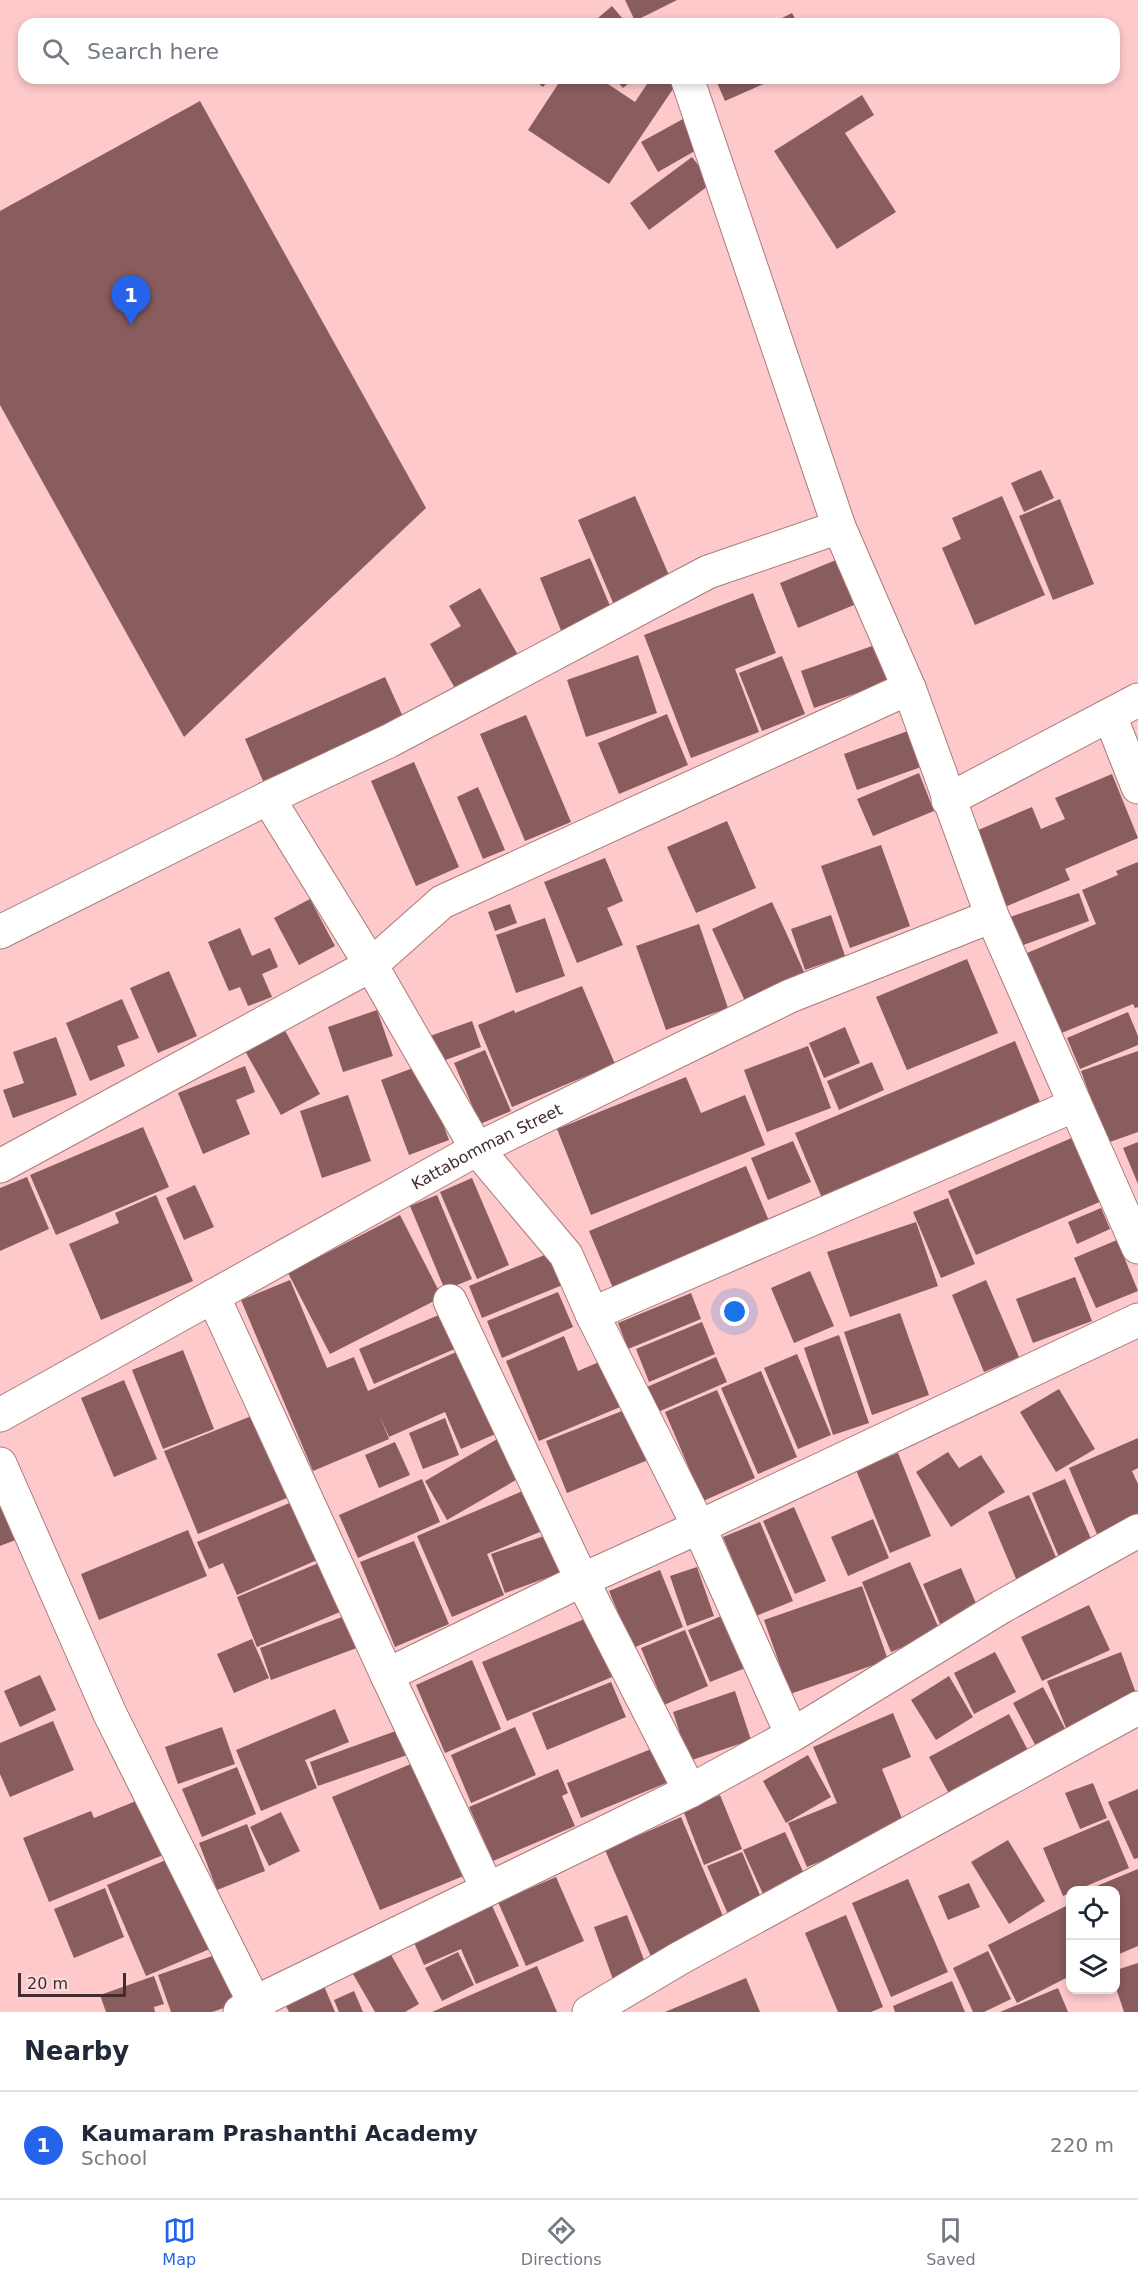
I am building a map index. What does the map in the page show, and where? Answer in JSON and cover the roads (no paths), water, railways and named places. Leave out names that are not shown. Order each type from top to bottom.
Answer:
[{"type":"street","points":[[689,84],[839,527],[909,688],[992,916],[1138,1247]]},
{"type":"street","points":[[0,932],[268,798],[389,741],[708,572],[839,527]]},
{"type":"street","points":[[0,1166],[371,965],[442,902],[909,688]]},
{"type":"street","points":[[948,800],[1138,700]]},
{"type":"street","points":[[1110,716],[1138,787]]},
{"type":"street","points":[[268,798],[371,965],[477,1149],[566,1255],[592,1314],[699,1527],[792,1735]]},
{"type":"street","name":"Kattabomman Street","points":[[0,1415],[477,1149],[790,996],[992,916]]},
{"type":"street","points":[[592,1314],[1075,1105]]},
{"type":"street","points":[[213,1296],[487,1888]]},
{"type":"street","points":[[450,1300],[582,1580],[690,1791]]},
{"type":"street","points":[[387,1675],[582,1580],[1138,1320]]},
{"type":"street","points":[[0,1464],[110,1714],[251,2009],[487,1888],[690,1791],[792,1735],[1001,1606],[1138,1531]]},
{"type":"street","points":[[590,2012],[680,1958],[1138,1708]]},
{"type":"place","name":"Kaumaram Prashanthi Academy","points":[[131,325]]}]
